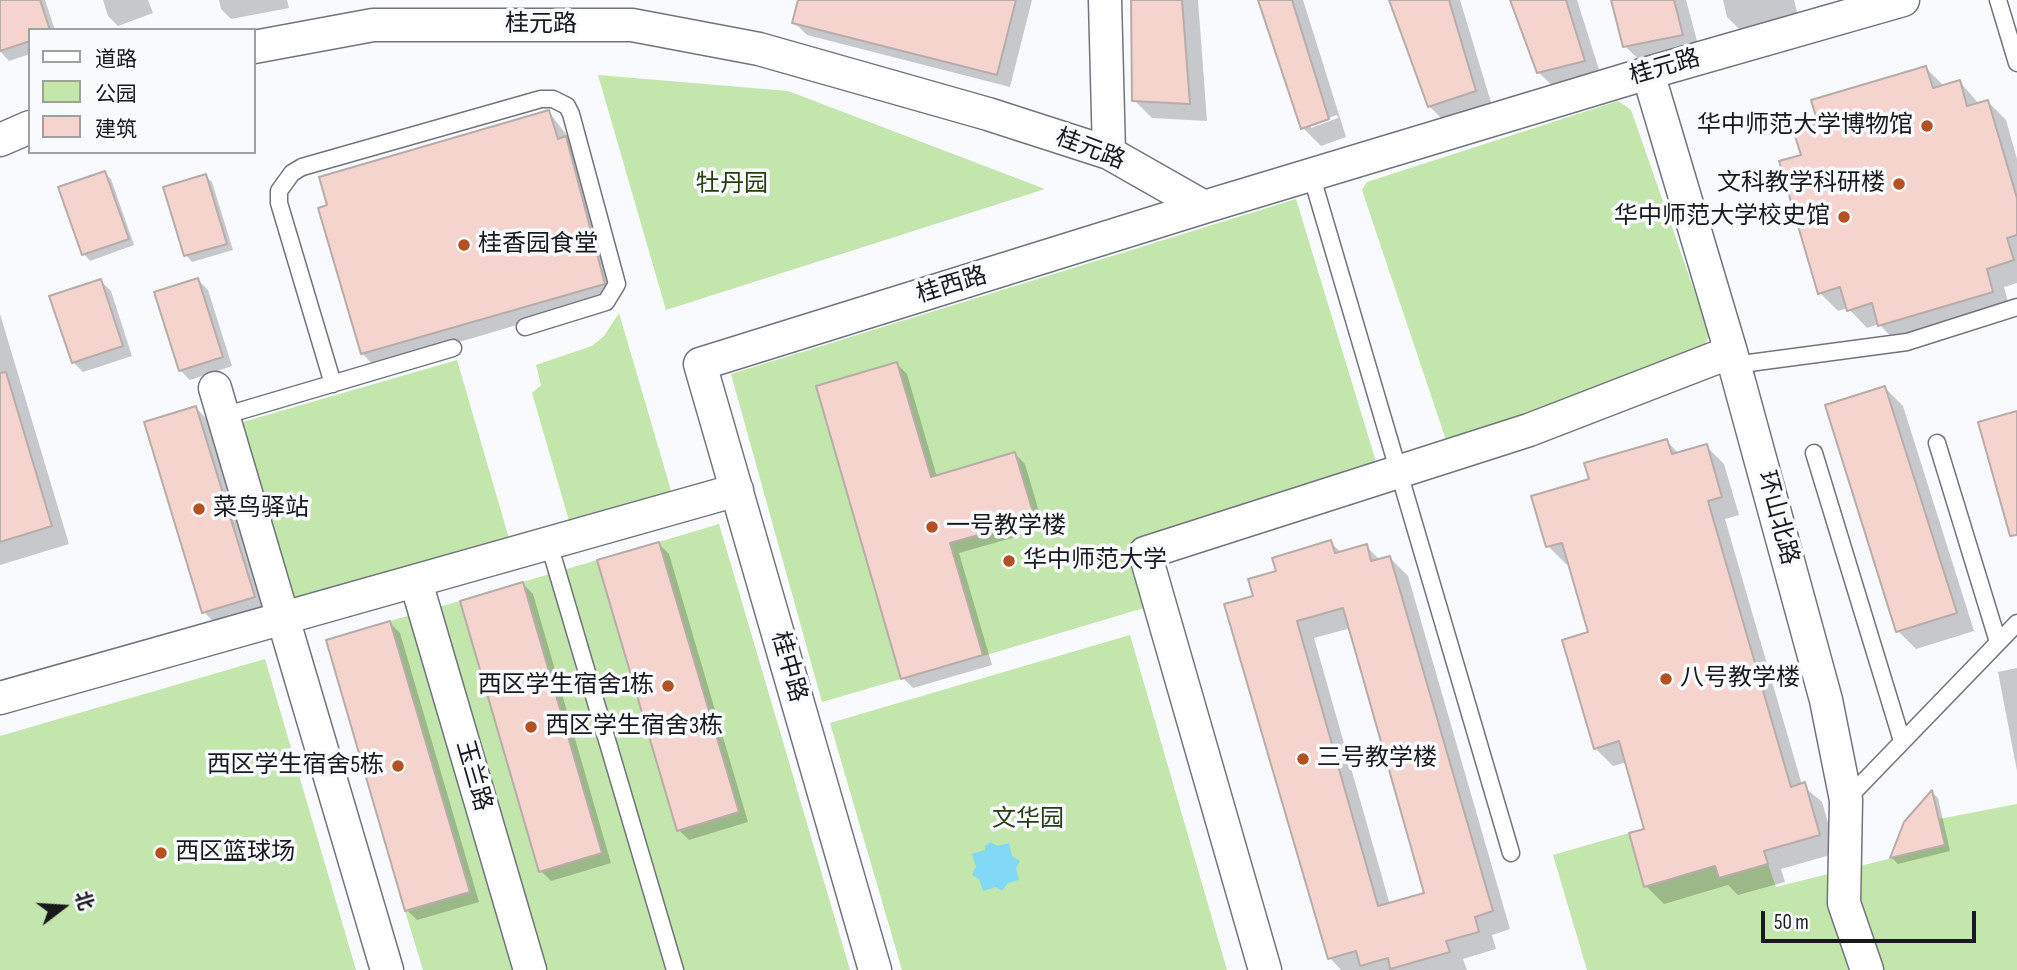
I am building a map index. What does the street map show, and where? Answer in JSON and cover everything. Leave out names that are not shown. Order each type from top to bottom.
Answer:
[{"type":"street","points":[[1105,0],[1109,153]]},
{"type":"street","name":"桂元路","points":[[256,47],[373,25],[632,25],[759,49],[988,114],[1109,153],[1204,207],[1648,73],[1903,0]]},
{"type":"street","name":"环山北路","points":[[1648,73],[1733,359],[1826,700],[1846,800],[1844,903],[1867,970]]},
{"type":"street","points":[[0,140],[28,128]]},
{"type":"street","name":"桂西路","points":[[700,364],[1204,207]]},
{"type":"street","points":[[1265,970],[1145,553],[1530,430],[1733,359]]},
{"type":"street","name":"桂中路","points":[[700,364],[875,970]]},
{"type":"street","points":[[219,402],[387,970]]},
{"type":"street","points":[[0,698],[737,490]]},
{"type":"street","name":"玉兰路","points":[[416,582],[530,970]]},
{"type":"lane","points":[[1998,0],[2017,62]]},
{"type":"lane","points":[[333,384],[279,203],[279,191],[292,173],[328,159],[541,99],[553,99],[567,106],[571,114],[617,284],[606,302],[525,327]]},
{"type":"lane","points":[[1311,174],[1511,853]]},
{"type":"lane","points":[[1733,359],[1907,342],[2017,307]]},
{"type":"lane","points":[[219,402],[333,384],[453,348]]},
{"type":"lane","points":[[1937,443],[1998,642]]},
{"type":"lane","points":[[1814,453],[1902,741]]},
{"type":"lane","points":[[549,544],[675,970]]},
{"type":"lane","points":[[1846,800],[2017,623]]},
{"type":"green space","name":"牡丹园","points":[[598,75],[788,91],[1045,189],[666,310]]},
{"type":"green space","points":[[1618,101],[1631,110],[1709,333],[1705,347],[1456,444],[1447,443],[1362,190],[1367,182]]},
{"type":"green space","points":[[1296,199],[1377,465],[1130,543],[1147,607],[983,656],[950,543],[1034,519],[1015,453],[931,477],[897,362],[817,386],[901,679],[822,702],[731,374]]},
{"type":"green space","points":[[619,313],[672,494],[570,524],[532,393],[541,385],[536,365],[592,346],[604,336]]},
{"type":"green space","points":[[457,360],[510,542],[289,606],[236,424]]},
{"type":"green space","points":[[719,524],[850,970],[423,970],[405,911],[470,892],[390,621],[460,601],[539,871],[602,853],[523,582],[597,560],[678,831],[739,812],[659,542]]},
{"type":"green space","name":"文华园","points":[[1130,635],[1227,970],[902,970],[830,723]]},
{"type":"green space","name":"西区篮球场","points":[[265,659],[356,970],[0,970],[0,736]]},
{"type":"green space","points":[[2017,804],[2017,970],[1587,970],[1553,855],[1629,833],[1644,886],[1715,866],[1719,878],[1768,864],[1776,887],[1944,845],[1939,819]]},
{"type":"water","points":[[991,842],[997,846],[1009,843],[1012,856],[1020,861],[1016,868],[1019,880],[1008,883],[1002,891],[996,887],[983,891],[979,879],[972,875],[976,867],[972,854],[985,850],[985,846]]},
{"type":"building","points":[[0,0],[40,0],[49,28],[28,28],[28,42],[0,51]]},
{"type":"building","points":[[798,0],[1016,0],[997,75],[792,23]]},
{"type":"building","points":[[1131,0],[1182,0],[1190,104],[1132,101]]},
{"type":"building","points":[[1258,0],[1292,0],[1329,119],[1301,129]]},
{"type":"building","points":[[1389,0],[1449,0],[1476,91],[1428,107]]},
{"type":"building","points":[[1510,0],[1566,0],[1585,61],[1537,73]]},
{"type":"building","points":[[1611,0],[1674,0],[1683,35],[1623,47]]},
{"type":"building","name":"文科教学科研楼","points":[[1926,66],[1933,88],[1960,80],[1967,106],[1988,100],[2017,198],[2017,235],[2007,238],[2014,260],[1987,269],[1993,292],[1878,326],[1872,303],[1847,311],[1840,287],[1818,294],[1779,161],[1801,155],[1793,130],[1818,123],[1811,100]]},
{"type":"building","name":"桂香园食堂","points":[[549,110],[558,139],[566,136],[605,284],[361,354],[318,208],[327,205],[319,177]]},
{"type":"building","points":[[105,171],[129,239],[82,255],[58,187]]},
{"type":"building","points":[[206,174],[227,244],[184,256],[163,187]]},
{"type":"building","points":[[198,278],[223,357],[179,371],[154,292]]},
{"type":"building","points":[[101,279],[123,346],[72,363],[49,296]]},
{"type":"building","name":"一号教学楼","points":[[897,362],[931,477],[1015,452],[1035,519],[950,543],[983,655],[901,679],[816,386]]},
{"type":"building","points":[[6,372],[52,526],[0,542],[0,373]]},
{"type":"building","points":[[1885,386],[1957,613],[1896,632],[1825,405]]},
{"type":"building","name":"菜鸟驿站","points":[[196,406],[255,597],[202,613],[144,422]]},
{"type":"building","points":[[2017,411],[2017,535],[2010,536],[1978,422]]},
{"type":"building","name":"八号教学楼","points":[[1667,439],[1672,454],[1707,444],[1722,497],[1708,501],[1791,787],[1805,782],[1820,835],[1764,851],[1768,864],[1719,878],[1715,866],[1644,887],[1629,833],[1644,829],[1619,741],[1594,749],[1562,640],[1588,632],[1562,543],[1546,547],[1531,496],[1589,479],[1584,463]]},
{"type":"building","name":"三号教学楼","points":[[1331,540],[1335,553],[1367,544],[1371,561],[1390,556],[1493,911],[1475,917],[1479,932],[1446,941],[1450,952],[1390,969],[1388,958],[1360,966],[1356,951],[1328,959],[1224,604],[1253,596],[1248,579],[1276,571],[1272,558]],"holes":[[[1343,608],[1424,893],[1378,906],[1297,621]]]},
{"type":"building","name":"西区学生宿舍1栋","points":[[659,542],[739,812],[677,831],[597,560]]},
{"type":"building","name":"西区学生宿舍3栋","points":[[523,582],[602,853],[539,872],[460,601]]},
{"type":"building","name":"西区学生宿舍5栋","points":[[390,621],[470,892],[405,911],[326,640]]},
{"type":"building","points":[[1932,790],[1945,845],[1890,858],[1904,822]]},
{"type":"place","name":"华中师范大学博物馆","points":[[1927,126]]},
{"type":"place","name":"文科教学科研楼","points":[[1899,184]]},
{"type":"place","name":"华中师范大学校史馆","points":[[1844,217]]},
{"type":"place","name":"桂香园食堂","points":[[464,245]]},
{"type":"place","name":"菜鸟驿站","points":[[199,509]]},
{"type":"place","name":"一号教学楼","points":[[932,527]]},
{"type":"place","name":"华中师范大学","points":[[1009,561]]},
{"type":"place","name":"八号教学楼","points":[[1666,679]]},
{"type":"place","name":"西区学生宿舍1栋","points":[[668,686]]},
{"type":"place","name":"西区学生宿舍3栋","points":[[531,727]]},
{"type":"place","name":"三号教学楼","points":[[1303,759]]},
{"type":"place","name":"西区学生宿舍5栋","points":[[398,766]]},
{"type":"place","name":"西区篮球场","points":[[161,853]]}]
